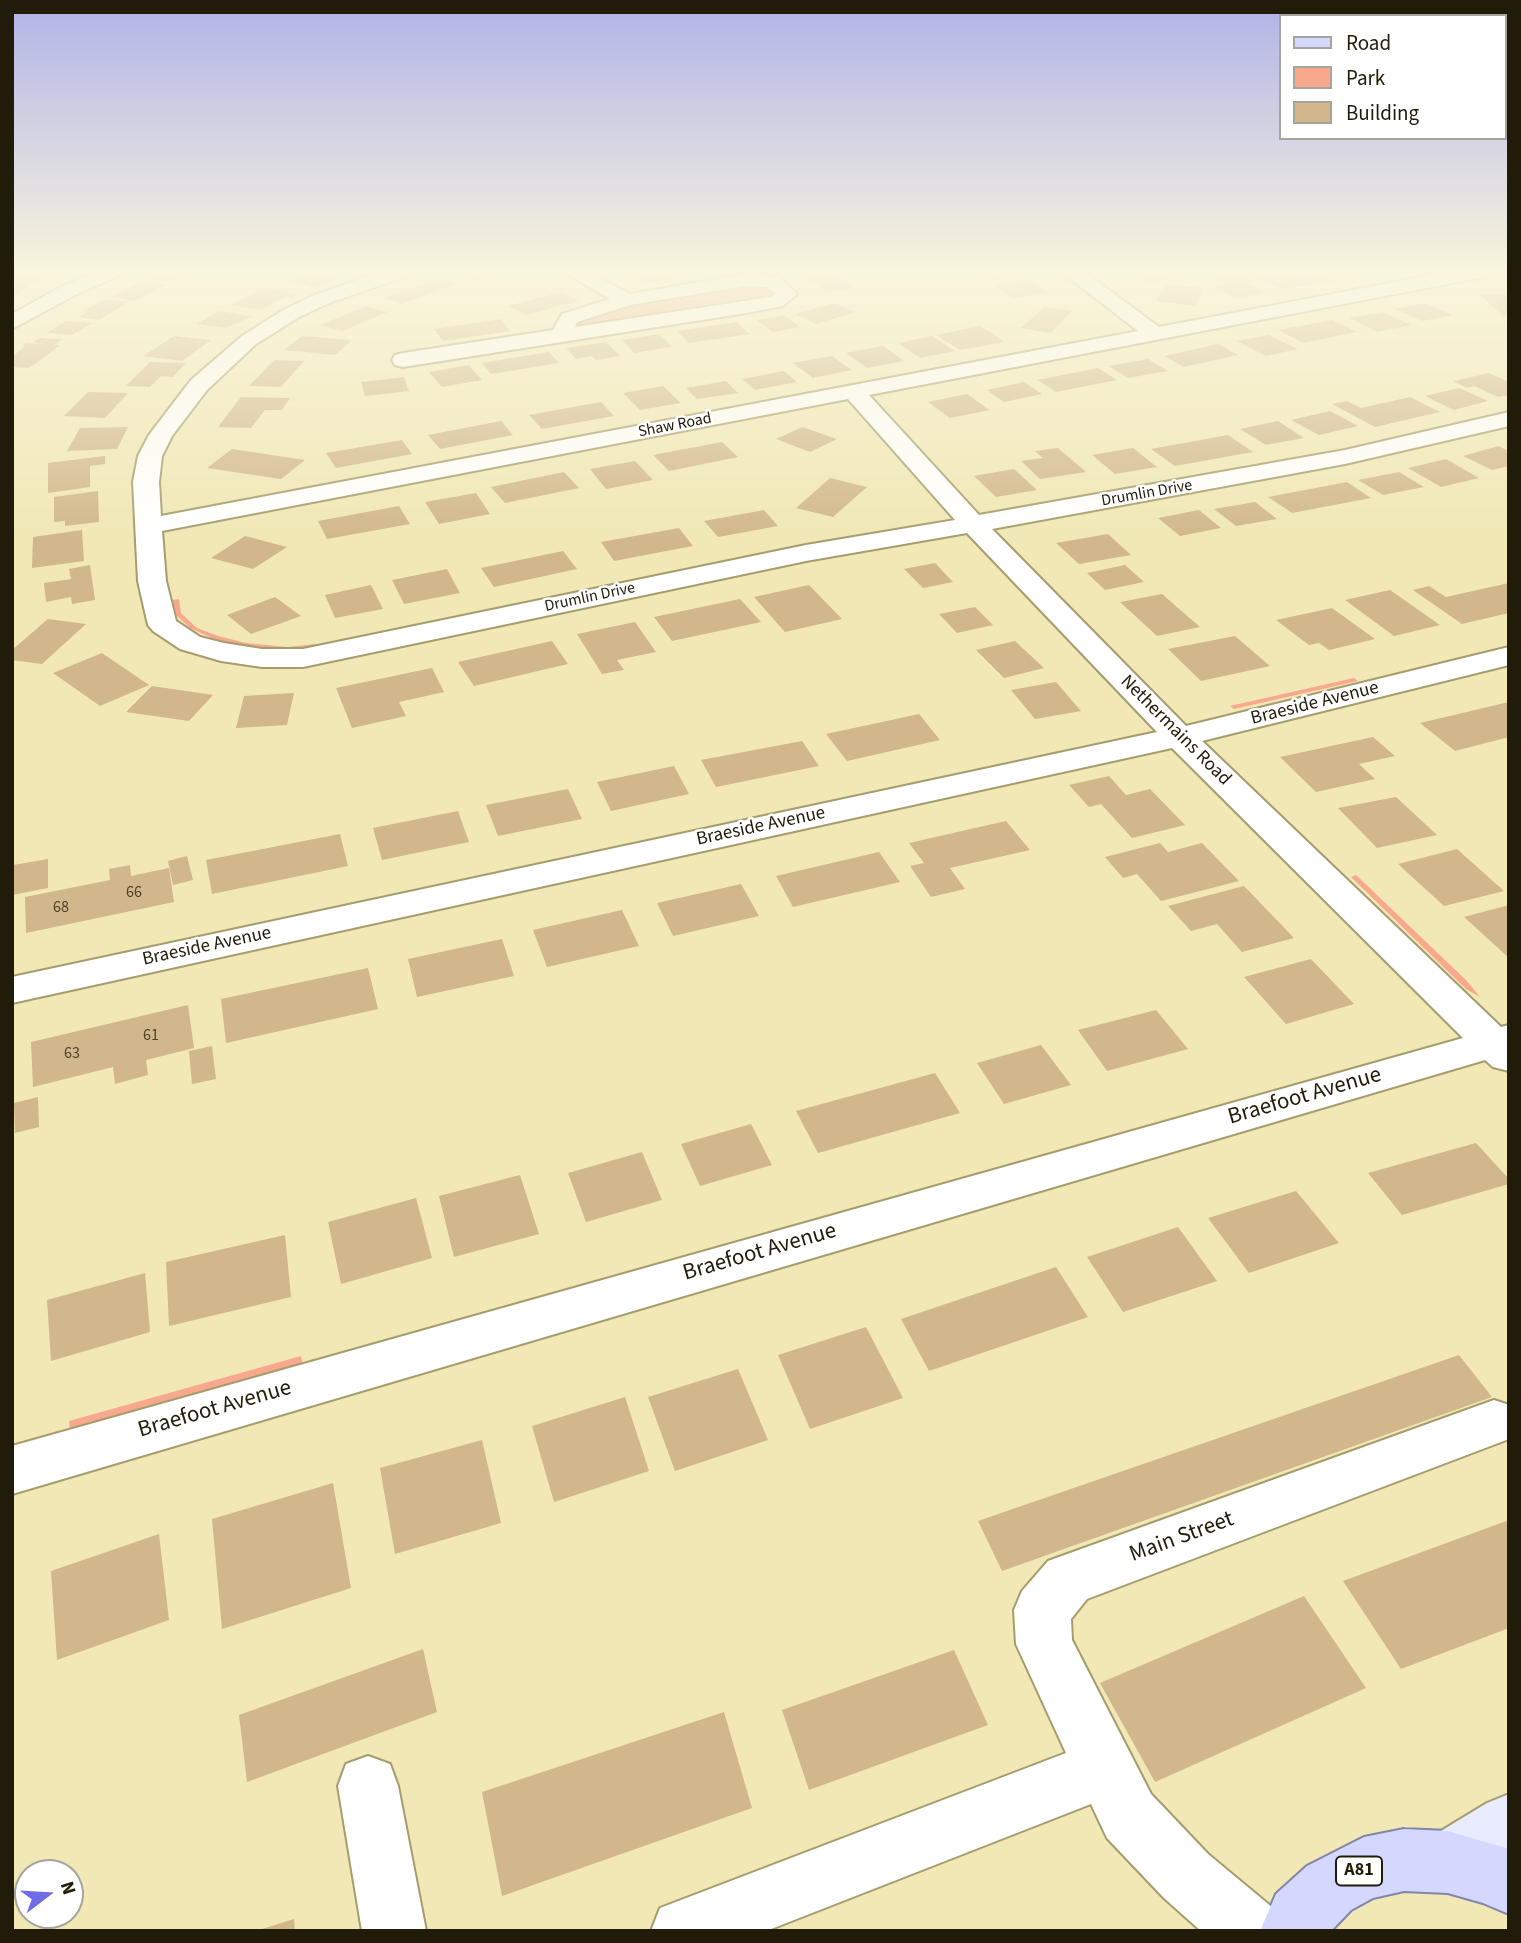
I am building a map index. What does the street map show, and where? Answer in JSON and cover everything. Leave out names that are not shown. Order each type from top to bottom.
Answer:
[{"type":"main road","points":[[1448,1862],[1509,1825]]},
{"type":"main road","name":"A81","points":[[1292,1931],[1300,1917],[1329,1888],[1364,1868],[1404,1860],[1448,1862],[1490,1873],[1509,1882]]},
{"type":"street","name":"Drumlin Drive","points":[[226,361],[199,385],[160,435],[150,456],[146,482],[152,581],[163,625],[190,643],[221,652],[262,658],[303,658],[806,553],[1242,477],[1509,419]]},
{"type":"street","name":"Shaw Road","points":[[149,526],[1017,361]]},
{"type":"street","name":"Nethermains Road","points":[[854,392],[973,524],[1179,737],[1504,1047]]},
{"type":"street","name":"Braeside Avenue","points":[[12,990],[1179,737],[1509,656]]},
{"type":"street","name":"Braefoot Avenue","points":[[12,1470],[1504,1047]]},
{"type":"street","name":"Main Street","points":[[1250,1931],[1186,1876],[1129,1816],[1044,1644],[1042,1610],[1068,1580],[1494,1422]]},
{"type":"street","points":[[683,1931],[1105,1768]]},
{"type":"street","points":[[369,1786],[394,1931]]},
{"type":"green space","points":[[179,599],[181,613],[197,628],[218,636],[246,643],[287,647],[316,644],[317,648],[274,650],[240,646],[214,639],[190,628],[176,615],[172,600]]},
{"type":"green space","points":[[1354,678],[1358,681],[1234,709],[1230,706]]},
{"type":"green space","points":[[1356,875],[1466,980],[1480,997],[1466,989],[1351,877]]},
{"type":"green space","points":[[301,1356],[303,1365],[70,1430],[69,1421]]},
{"type":"building","points":[[12,361],[40,361],[28,368],[12,367]]},
{"type":"building","points":[[273,361],[304,361],[281,387],[249,386]]},
{"type":"building","points":[[557,361],[559,363],[491,374],[482,363]]},
{"type":"building","points":[[839,361],[852,370],[813,378],[793,363]]},
{"type":"building","points":[[857,361],[904,361],[867,368]]},
{"type":"building","points":[[1151,361],[1168,371],[1128,378],[1109,366]]},
{"type":"building","points":[[1172,361],[1213,361],[1184,367]]},
{"type":"building","points":[[150,362],[186,363],[173,377],[161,376],[150,387],[126,386]]},
{"type":"building","points":[[469,365],[482,380],[442,387],[429,372]]},
{"type":"building","points":[[1098,368],[1117,380],[1056,392],[1037,380]]},
{"type":"building","points":[[784,371],[797,382],[755,390],[742,379]]},
{"type":"building","points":[[1489,373],[1509,382],[1509,395],[1498,397],[1474,386],[1467,388],[1453,381]]},
{"type":"building","points":[[404,377],[409,391],[365,396],[361,382]]},
{"type":"building","points":[[726,381],[738,393],[697,399],[686,388]]},
{"type":"building","points":[[1024,382],[1042,394],[1004,402],[987,390]]},
{"type":"building","points":[[663,386],[681,403],[640,410],[623,393]]},
{"type":"building","points":[[1459,388],[1488,401],[1454,410],[1425,396]]},
{"type":"building","points":[[88,392],[128,393],[105,418],[64,416]]},
{"type":"building","points":[[967,394],[990,410],[950,418],[928,402]]},
{"type":"building","points":[[241,397],[290,398],[282,410],[265,410],[251,428],[218,427]]},
{"type":"building","points":[[1410,397],[1440,412],[1375,427],[1332,404],[1347,401],[1361,408]]},
{"type":"building","points":[[601,402],[614,416],[542,429],[529,415]]},
{"type":"building","points":[[1330,411],[1358,426],[1319,435],[1291,420]]},
{"type":"building","points":[[501,421],[513,435],[440,449],[428,435]]},
{"type":"building","points":[[1278,421],[1304,438],[1266,445],[1240,429]]},
{"type":"building","points":[[128,427],[117,449],[67,451],[80,428]]},
{"type":"building","points":[[802,427],[837,439],[810,452],[776,439]]},
{"type":"building","points":[[1228,435],[1253,452],[1175,466],[1151,449]]},
{"type":"building","points":[[402,440],[412,454],[336,468],[326,453]]},
{"type":"building","points":[[722,442],[738,457],[669,471],[653,455]]},
{"type":"building","points":[[1498,446],[1509,451],[1509,466],[1492,470],[1463,456]]},
{"type":"building","points":[[1058,448],[1086,472],[1040,479],[1021,461],[1043,458],[1035,451]]},
{"type":"building","points":[[1133,448],[1157,467],[1115,474],[1092,455]]},
{"type":"building","points":[[232,449],[305,460],[281,479],[207,468]]},
{"type":"building","points":[[105,456],[105,464],[90,466],[90,487],[48,493],[48,463]]},
{"type":"building","points":[[1446,459],[1479,478],[1441,487],[1408,468]]},
{"type":"building","points":[[635,461],[653,480],[606,489],[590,469]]},
{"type":"building","points":[[1014,469],[1037,490],[996,497],[974,476]]},
{"type":"building","points":[[564,472],[579,488],[505,503],[491,487]]},
{"type":"building","points":[[1399,472],[1424,487],[1383,495],[1358,480]]},
{"type":"building","points":[[830,478],[867,487],[833,517],[796,508]]},
{"type":"building","points":[[1347,482],[1371,498],[1292,513],[1268,497]]},
{"type":"building","points":[[98,491],[99,522],[65,526],[65,521],[54,522],[54,497]]},
{"type":"building","points":[[476,493],[490,514],[439,524],[425,502]]},
{"type":"building","points":[[1255,502],[1277,519],[1236,526],[1214,509]]},
{"type":"building","points":[[399,506],[410,524],[327,539],[318,521]]},
{"type":"building","points":[[764,510],[778,526],[718,537],[704,521]]},
{"type":"building","points":[[1199,510],[1221,528],[1180,536],[1158,518]]},
{"type":"building","points":[[679,528],[693,546],[614,561],[601,542]]},
{"type":"building","points":[[82,530],[84,561],[32,568],[33,537]]},
{"type":"building","points":[[1108,534],[1131,555],[1079,564],[1056,543]]},
{"type":"building","points":[[245,536],[287,547],[253,569],[211,558]]},
{"type":"building","points":[[563,551],[577,569],[494,587],[481,568]]},
{"type":"building","points":[[935,563],[953,582],[923,588],[904,569]]},
{"type":"building","points":[[90,565],[95,600],[72,604],[71,597],[46,602],[44,583],[71,579],[69,569]]},
{"type":"building","points":[[1125,565],[1144,582],[1105,590],[1087,573]]},
{"type":"building","points":[[447,569],[460,593],[404,604],[392,580]]},
{"type":"building","points":[[1509,583],[1509,613],[1462,624],[1413,590],[1429,586],[1446,597]]},
{"type":"building","points":[[371,585],[383,609],[335,618],[325,595]]},
{"type":"building","points":[[809,585],[842,619],[785,632],[754,597]]},
{"type":"building","points":[[1390,590],[1440,625],[1394,636],[1345,600]]},
{"type":"building","points":[[1162,594],[1200,627],[1157,636],[1120,602]]},
{"type":"building","points":[[275,597],[301,616],[251,634],[227,615]]},
{"type":"building","points":[[740,599],[761,622],[672,641],[654,617]]},
{"type":"building","points":[[975,607],[993,625],[957,633],[939,614]]},
{"type":"building","points":[[1332,608],[1375,639],[1329,650],[1319,643],[1309,645],[1276,620]]},
{"type":"building","points":[[48,619],[86,624],[42,664],[12,660],[12,650]]},
{"type":"building","points":[[635,622],[656,652],[617,660],[624,670],[602,674],[577,634]]},
{"type":"building","points":[[1235,636],[1270,666],[1201,681],[1168,649]]},
{"type":"building","points":[[552,641],[568,664],[474,686],[458,662]]},
{"type":"building","points":[[1015,641],[1044,668],[1004,678],[976,650]]},
{"type":"building","points":[[102,653],[149,685],[100,706],[53,673]]},
{"type":"building","points":[[432,668],[444,692],[399,702],[406,716],[352,728],[336,688]]},
{"type":"building","points":[[1056,682],[1081,711],[1035,719],[1011,690]]},
{"type":"building","points":[[152,686],[213,695],[189,721],[126,712]]},
{"type":"building","points":[[294,693],[287,725],[236,728],[244,696]]},
{"type":"building","points":[[1509,702],[1509,737],[1455,751],[1420,723]]},
{"type":"building","points":[[919,714],[940,740],[847,761],[826,734]]},
{"type":"building","points":[[1373,737],[1395,756],[1359,764],[1375,779],[1316,792],[1280,757]]},
{"type":"building","points":[[802,741],[819,766],[716,787],[701,760]]},
{"type":"building","points":[[674,766],[689,794],[611,811],[597,782]]},
{"type":"building","points":[[1109,776],[1126,795],[1150,789],[1185,825],[1132,838],[1101,804],[1089,807],[1069,785]]},
{"type":"building","points":[[568,789],[582,819],[498,836],[486,805]]},
{"type":"building","points":[[1396,797],[1437,835],[1377,848],[1338,808]]},
{"type":"building","points":[[458,811],[469,842],[382,860],[373,828]]},
{"type":"building","points":[[1006,821],[1030,850],[950,868],[965,889],[931,897],[910,866],[924,863],[909,843]]},
{"type":"building","points":[[340,834],[348,866],[212,894],[206,860]]},
{"type":"building","points":[[1160,843],[1168,852],[1202,843],[1239,881],[1161,901],[1137,874],[1123,878],[1105,857]]},
{"type":"building","points":[[1457,849],[1504,891],[1444,906],[1398,864]]},
{"type":"building","points":[[879,852],[900,882],[793,907],[776,876]]},
{"type":"building","points":[[187,856],[193,880],[173,885],[168,861]]},
{"type":"building","points":[[48,859],[48,888],[12,895],[13,865]]},
{"type":"building","points":[[130,865],[131,876],[169,868],[174,902],[26,933],[25,897],[110,880],[109,869]]},
{"type":"building","points":[[741,884],[759,916],[673,936],[657,903]]},
{"type":"building","points":[[1244,886],[1294,938],[1242,952],[1217,924],[1191,931],[1168,906]]},
{"type":"building","points":[[1509,905],[1509,958],[1464,917]]},
{"type":"building","points":[[622,910],[639,946],[547,967],[533,930]]},
{"type":"building","points":[[502,939],[514,976],[417,997],[408,959]]},
{"type":"building","points":[[1311,959],[1354,1004],[1286,1024],[1244,977]]},
{"type":"building","points":[[368,968],[378,1009],[226,1043],[221,999]]},
{"type":"building","points":[[188,1005],[194,1048],[146,1060],[148,1075],[115,1084],[113,1067],[33,1087],[31,1042]]},
{"type":"building","points":[[1156,1010],[1188,1049],[1107,1071],[1078,1030]]},
{"type":"building","points":[[1041,1045],[1071,1085],[1004,1104],[977,1063]]},
{"type":"building","points":[[212,1046],[216,1079],[192,1084],[189,1051]]},
{"type":"building","points":[[935,1073],[960,1113],[818,1153],[796,1111]]},
{"type":"building","points":[[38,1097],[39,1127],[15,1133],[14,1103]]},
{"type":"building","points":[[751,1124],[772,1165],[700,1186],[681,1144]]},
{"type":"building","points":[[1476,1143],[1509,1179],[1509,1184],[1402,1215],[1368,1173]]},
{"type":"building","points":[[642,1152],[662,1200],[586,1222],[568,1173]]},
{"type":"building","points":[[520,1175],[539,1234],[454,1257],[439,1196]]},
{"type":"building","points":[[1296,1191],[1339,1243],[1249,1273],[1208,1218]]},
{"type":"building","points":[[416,1198],[432,1258],[341,1284],[328,1222]]},
{"type":"building","points":[[1178,1227],[1217,1281],[1123,1312],[1087,1257]]},
{"type":"building","points":[[285,1235],[291,1297],[169,1326],[166,1262]]},
{"type":"building","points":[[1056,1267],[1088,1317],[929,1371],[901,1319]]},
{"type":"building","points":[[145,1273],[150,1332],[51,1361],[47,1300]]},
{"type":"building","points":[[866,1327],[903,1398],[810,1429],[778,1355]]},
{"type":"building","points":[[1459,1355],[1492,1397],[1002,1571],[978,1521]]},
{"type":"building","points":[[738,1369],[768,1440],[675,1471],[648,1397]]},
{"type":"building","points":[[625,1397],[649,1471],[554,1502],[532,1426]]},
{"type":"building","points":[[482,1440],[501,1523],[395,1554],[380,1468]]},
{"type":"building","points":[[333,1483],[351,1588],[222,1629],[212,1519]]},
{"type":"building","points":[[1509,1520],[1509,1628],[1401,1669],[1343,1581]]},
{"type":"building","points":[[159,1534],[169,1620],[57,1660],[51,1571]]},
{"type":"building","points":[[1304,1596],[1366,1688],[1155,1782],[1100,1683]]},
{"type":"building","points":[[423,1649],[437,1712],[247,1782],[239,1715]]},
{"type":"building","points":[[954,1650],[988,1725],[809,1790],[782,1710]]},
{"type":"building","points":[[724,1712],[752,1808],[502,1896],[482,1792]]},
{"type":"building","points":[[294,1919],[295,1931],[259,1931],[259,1930]]}]
